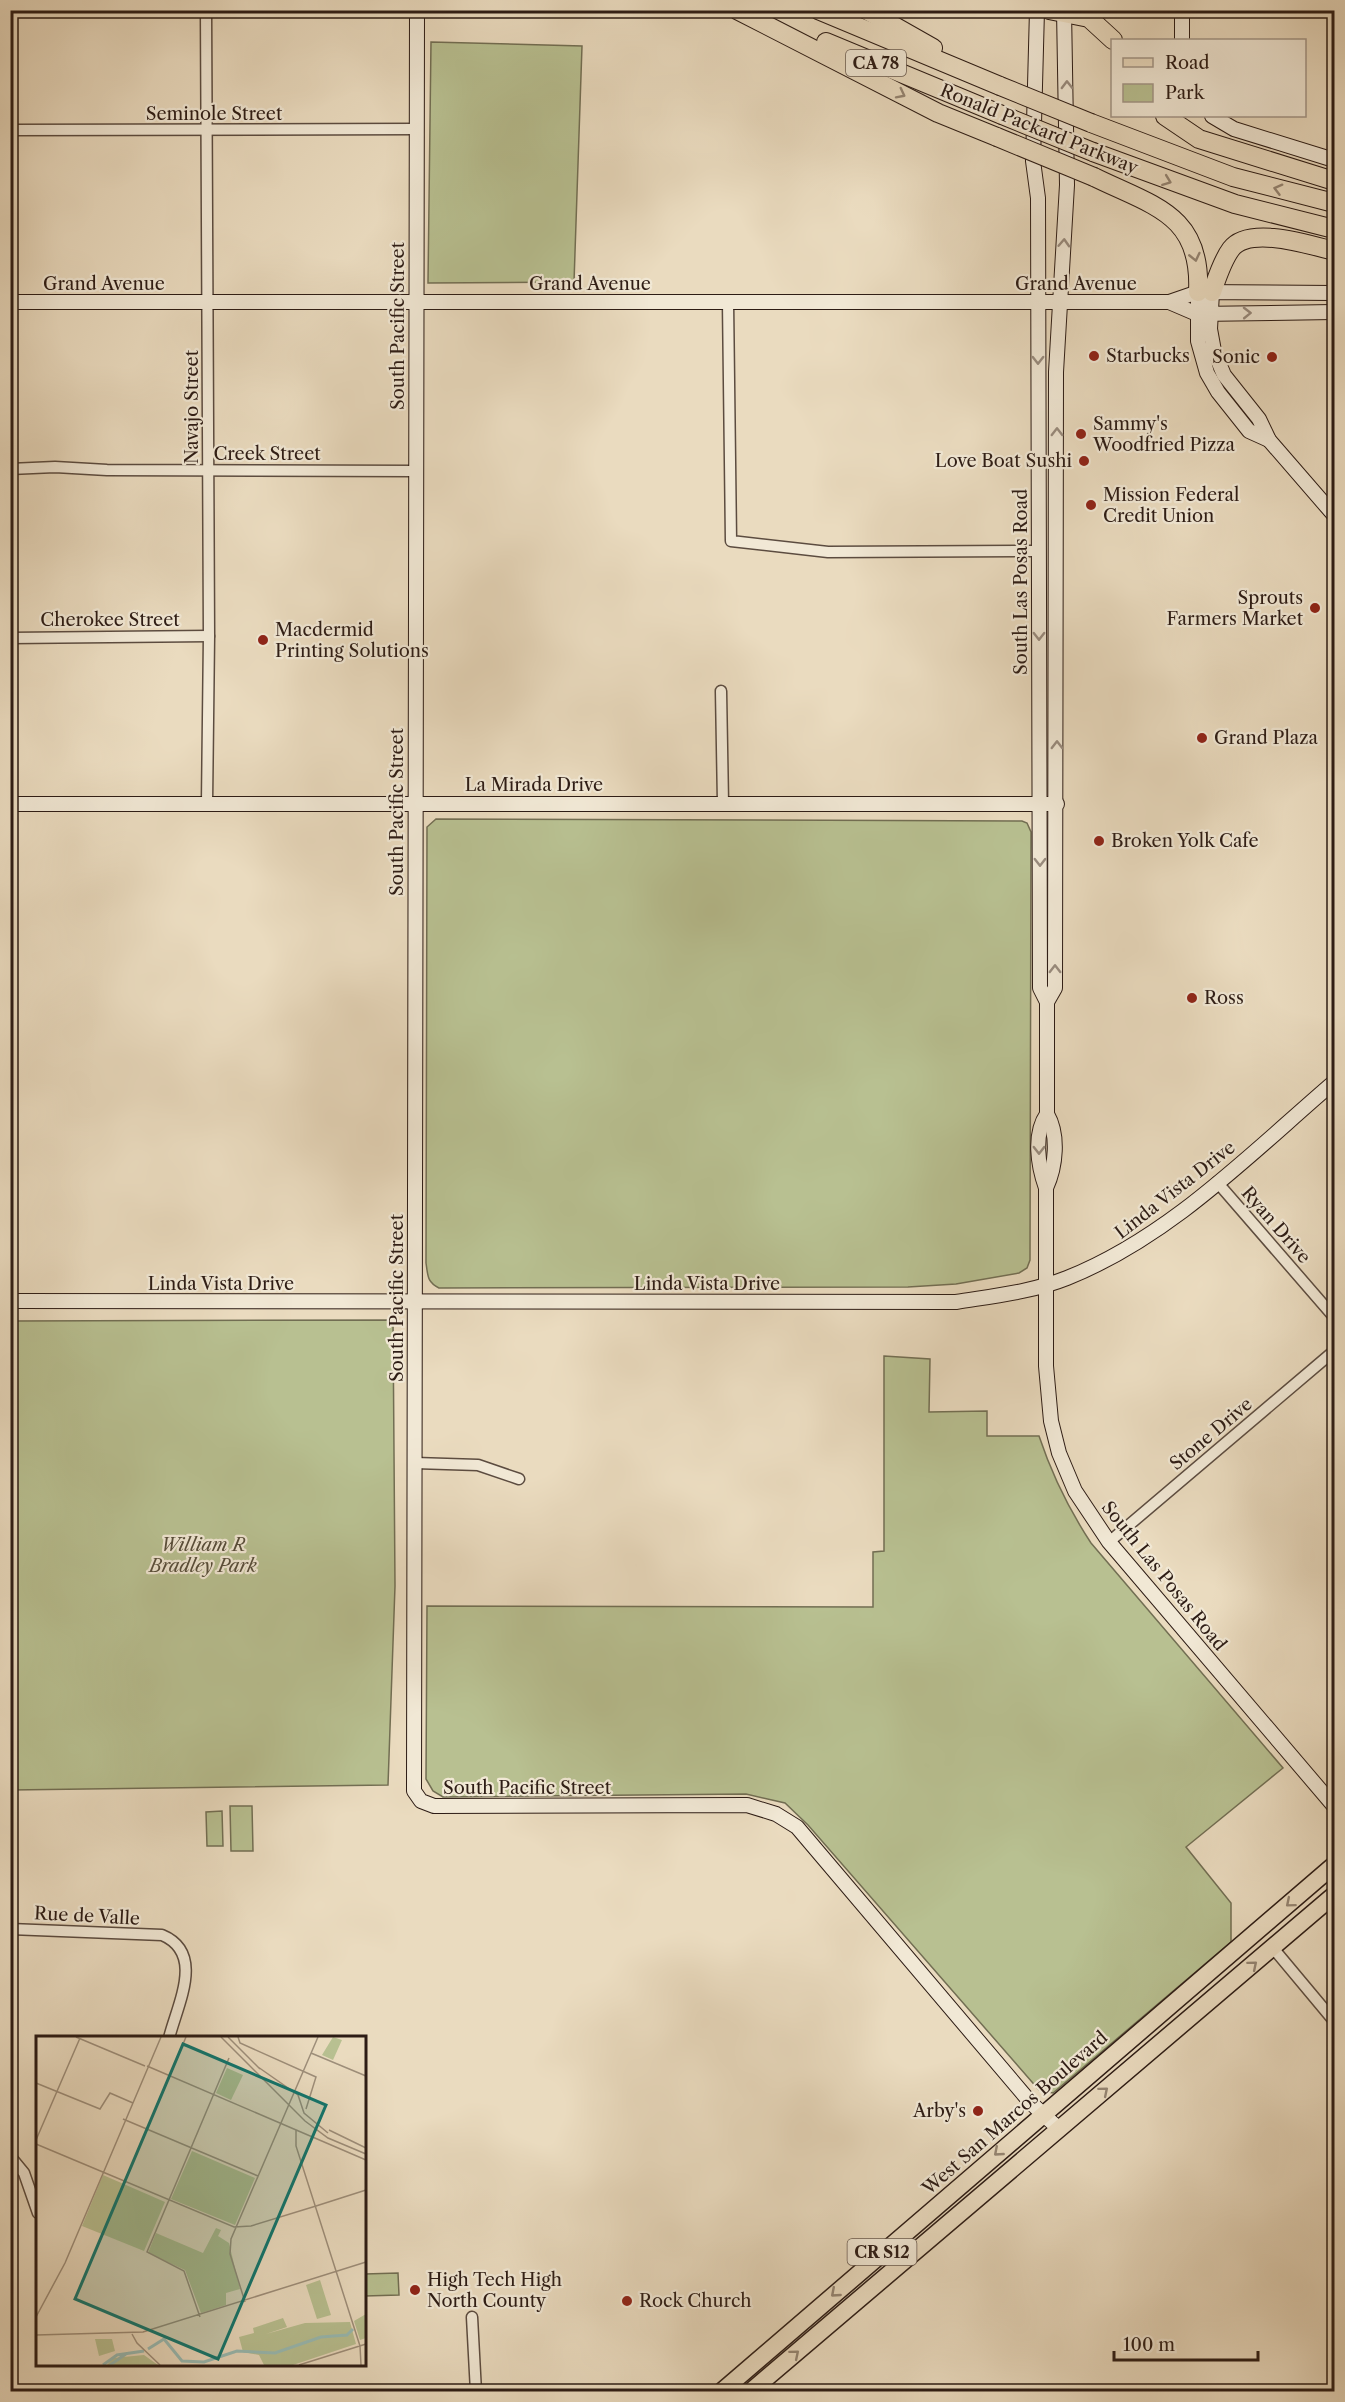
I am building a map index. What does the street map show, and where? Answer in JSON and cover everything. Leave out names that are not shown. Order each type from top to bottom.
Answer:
[{"type":"highway","points":[[736,10],[938,112],[1095,177],[1167,212],[1181,226],[1197,259],[1205,292]]},
{"type":"highway","name":"Ronald Packard Parkway","points":[[750,10],[1093,153],[1235,204],[1335,230]]},
{"type":"highway","name":"Ronald Packard Parkway","points":[[818,10],[1091,123],[1233,177],[1335,203]]},
{"type":"highway","points":[[866,10],[1000,86]]},
{"type":"highway","points":[[1059,12],[1089,18],[1112,39]]},
{"type":"highway","points":[[1167,117],[1199,138],[1335,181]]},
{"type":"highway","points":[[1205,292],[1231,248],[1240,240],[1267,237],[1335,251]]},
{"type":"main road","name":"South Pacific Street","points":[[417,10],[413,1782],[421,1801],[434,1806],[747,1805],[776,1814],[797,1827],[1059,2129]]},
{"type":"main road","name":"South Las Posas Road","points":[[1037,10],[1033,161],[1038,198],[1040,988],[1047,1002]]},
{"type":"main road","points":[[1182,10],[1182,39]]},
{"type":"main road","name":"South Las Posas Road","points":[[1059,12],[1067,185],[1056,372],[1057,804],[1054,988],[1047,1002],[1047,1113],[1053,1124],[1054,1170],[1046,1188],[1046,1366],[1051,1421],[1059,1453],[1075,1491],[1109,1542],[1335,1806]]},
{"type":"main road","points":[[1214,117],[1234,129],[1335,160]]},
{"type":"main road","points":[[1205,292],[1200,353],[1218,392],[1249,431],[1269,440]]},
{"type":"main road","name":"Grand Avenue","points":[[10,302],[1169,302],[1205,292],[1335,293]]},
{"type":"main road","name":"Grand Avenue","points":[[1169,302],[1204,314],[1329,312]]},
{"type":"main road","points":[[1329,312],[1324,306],[1335,302]]},
{"type":"main road","points":[[1204,314],[1214,351],[1224,375],[1262,426],[1269,440],[1335,515]]},
{"type":"main road","name":"La Mirada Drive","points":[[10,804],[1057,804]]},
{"type":"main road","name":"Linda Vista Drive","points":[[10,1301],[956,1302],[1047,1285],[1122,1254],[1159,1229],[1335,1082]]},
{"type":"main road","name":"West San Marcos Boulevard","points":[[721,2391],[1335,1865]]},
{"type":"main road","name":"CR S12","points":[[750,2391],[1335,1895]]},
{"type":"street","name":"Navajo Street","points":[[206,10],[209,636],[207,803]]},
{"type":"street","name":"Seminole Street","points":[[10,130],[417,129]]},
{"type":"street","points":[[728,302],[731,542],[828,552],[1039,551]]},
{"type":"street","name":"Creek Street","points":[[10,469],[55,467],[416,471]]},
{"type":"street","name":"Cherokee Street","points":[[10,638],[209,636]]},
{"type":"street","points":[[721,692],[723,803]]},
{"type":"street","name":"Ryan Drive","points":[[1217,1182],[1335,1317]]},
{"type":"street","name":"Stone Drive","points":[[1109,1542],[1335,1351]]},
{"type":"street","points":[[415,1463],[478,1465],[519,1479]]},
{"type":"street","name":"Rue de Valle","points":[[10,1929],[162,1935],[171,1939],[183,1951],[187,1967],[169,2036]]},
{"type":"street","points":[[1273,1948],[1335,2021]]},
{"type":"street","points":[[10,2156],[24,2173],[36,2207]]},
{"type":"street","points":[[472,2317],[476,2391]]},
{"type":"green space","points":[[431,42],[582,46],[574,282],[428,283]]},
{"type":"green space","points":[[436,819],[1022,821],[1027,823],[1031,832],[1030,1260],[1027,1268],[1019,1273],[956,1284],[908,1287],[439,1288],[435,1286],[429,1278],[426,1263],[427,827]]},
{"type":"green space","name":"William R Bradley Park","points":[[393,1320],[395,1586],[388,1785],[11,1790],[11,1321]]},
{"type":"green space","points":[[884,1356],[930,1359],[929,1412],[987,1411],[987,1436],[1039,1436],[1061,1491],[1091,1543],[1283,1768],[1186,1847],[1231,1903],[1231,1942],[1053,2093],[1039,2090],[808,1825],[785,1803],[746,1794],[443,1797],[433,1791],[426,1779],[427,1606],[873,1607],[873,1552],[884,1551]]},
{"type":"green space","points":[[230,1806],[252,1806],[253,1851],[231,1851]]},
{"type":"green space","points":[[222,1811],[223,1846],[207,1846],[206,1812]]},
{"type":"green space","points":[[398,2273],[399,2295],[366,2296],[366,2274]]},
{"type":"place","name":"Starbucks","points":[[1094,356]]},
{"type":"place","name":"Sonic","points":[[1272,357]]},
{"type":"place","name":"Sammy's Woodfried Pizza","points":[[1081,434]]},
{"type":"place","name":"Love Boat Sushi","points":[[1084,461]]},
{"type":"place","name":"Mission Federal Credit Union","points":[[1091,505]]},
{"type":"place","name":"Sprouts Farmers Market","points":[[1315,608]]},
{"type":"place","name":"Macdermid Printing Solutions","points":[[263,640]]},
{"type":"place","name":"Grand Plaza","points":[[1202,738]]},
{"type":"place","name":"Broken Yolk Cafe","points":[[1099,841]]},
{"type":"place","name":"Ross","points":[[1192,998]]},
{"type":"place","name":"Arby's","points":[[978,2111]]},
{"type":"place","name":"High Tech High North County","points":[[415,2290]]},
{"type":"place","name":"Rock Church","points":[[627,2301]]}]
